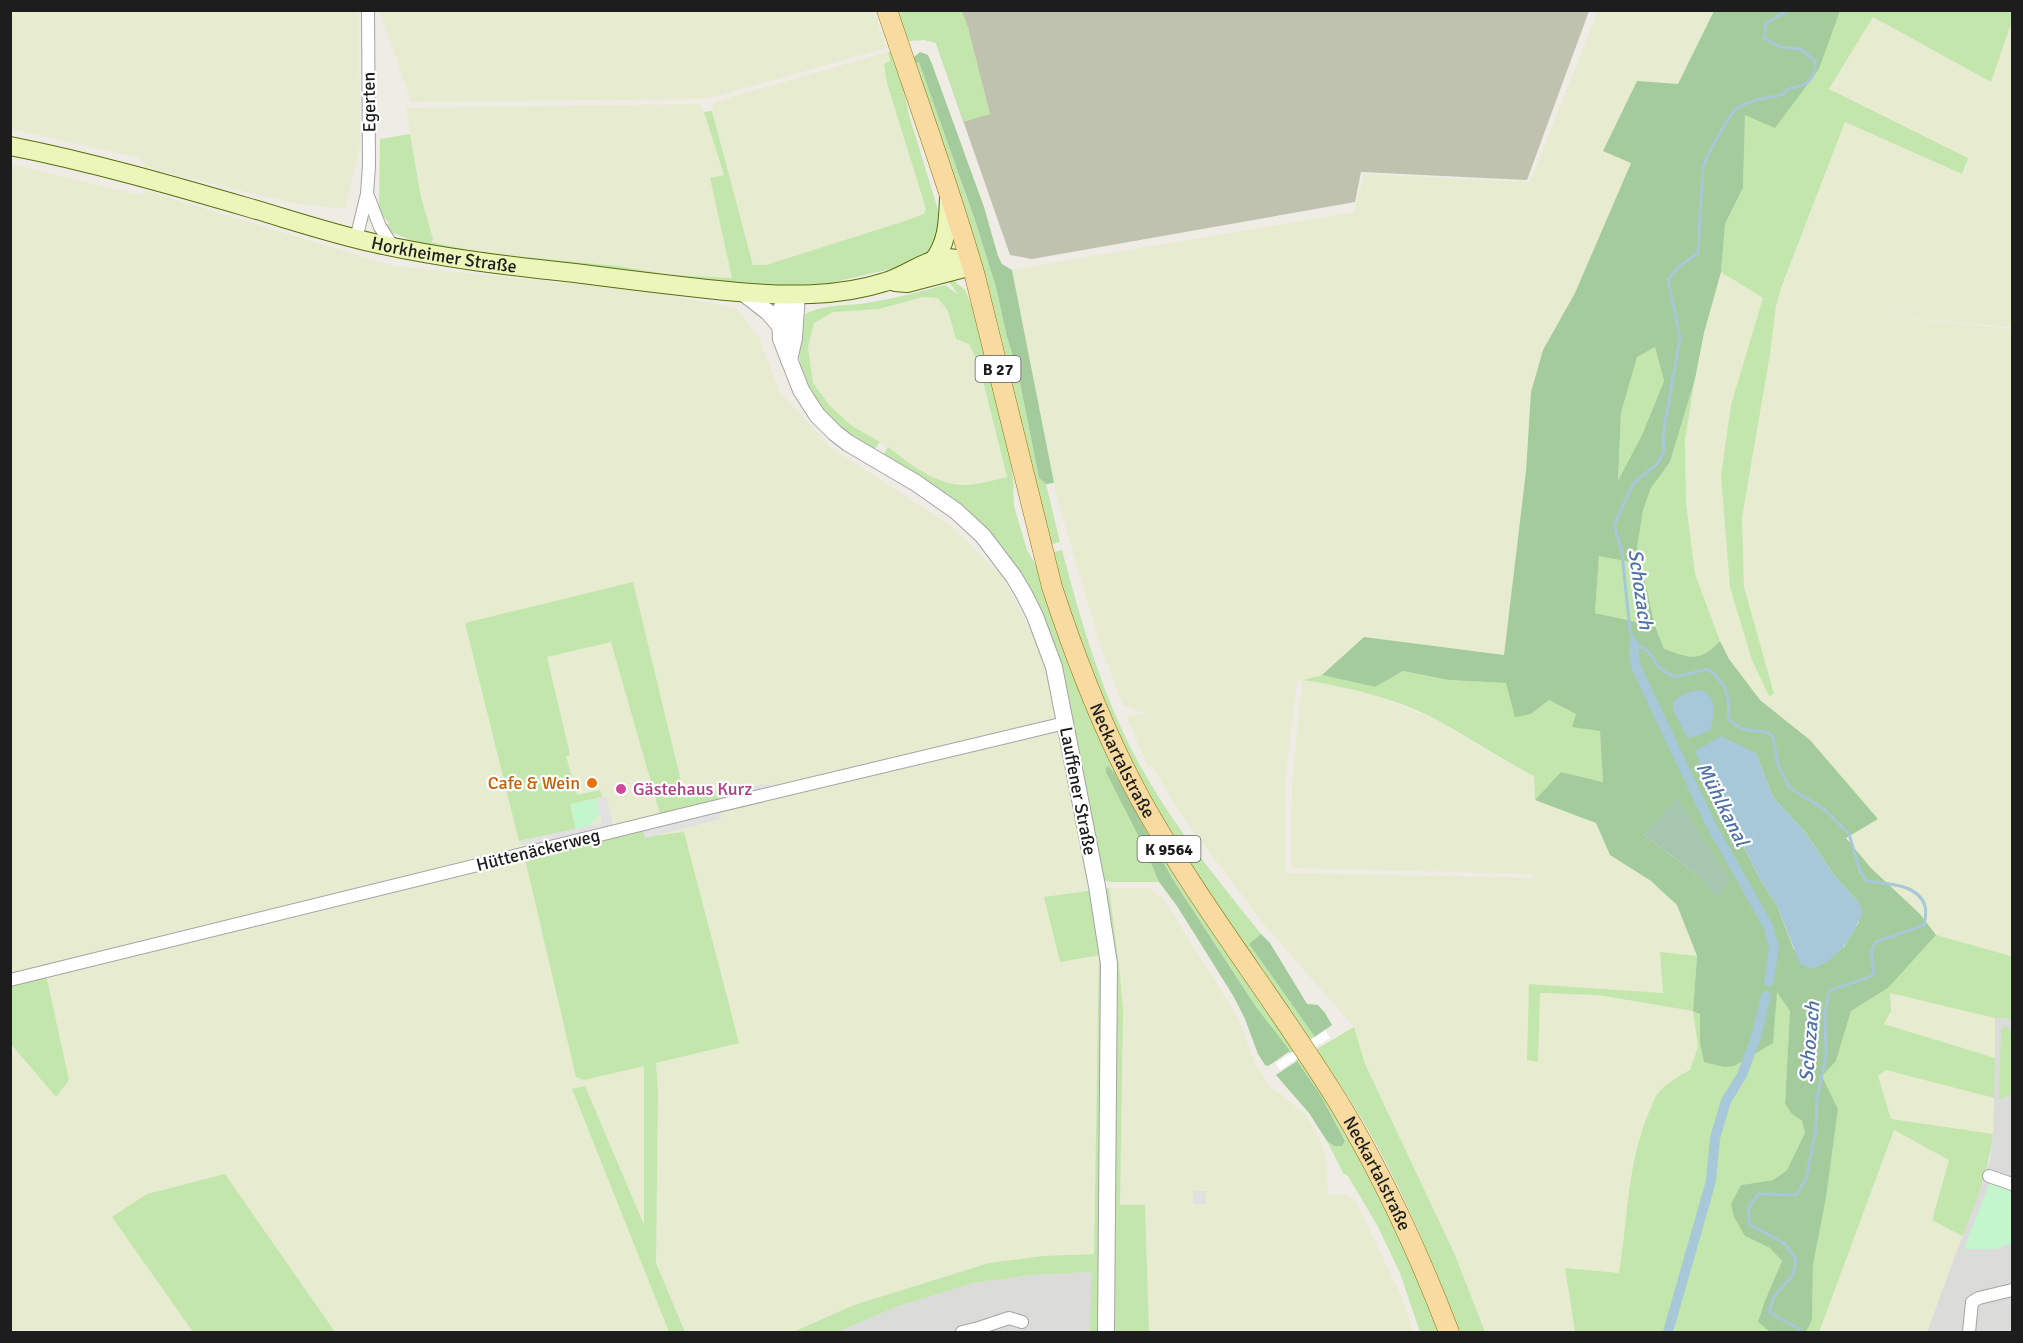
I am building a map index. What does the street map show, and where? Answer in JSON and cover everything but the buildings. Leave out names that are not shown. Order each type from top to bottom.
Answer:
[{"type":"main road","name":"B 27","points":[[887,10],[933,139],[972,266]]},
{"type":"main road","name":"Horkheimer Straße","points":[[10,146],[93,164],[394,248],[447,258],[742,292],[797,294],[833,292],[888,282],[907,283],[972,266]]},
{"type":"main road","points":[[933,261],[941,250],[946,235],[950,195]]},
{"type":"main road","name":"Horkheimer Straße","points":[[888,282],[933,261],[955,257],[972,266]]},
{"type":"main road","name":"Neckartalstraße","points":[[972,266],[1052,587],[1068,637],[1092,698],[1160,834],[1207,908],[1341,1106],[1386,1185],[1421,1261],[1449,1332]]},
{"type":"street","name":"Egerten","points":[[356,238],[367,194],[369,165],[368,10]]},
{"type":"street","name":"Egerten","points":[[367,194],[380,227],[394,248]]},
{"type":"street","points":[[742,292],[763,307],[780,326]]},
{"type":"street","points":[[780,326],[782,307],[797,294]]},
{"type":"street","points":[[789,360],[794,338],[797,294]]},
{"type":"street","name":"Lauffener Straße","points":[[780,326],[781,339],[796,378],[809,403],[835,433],[916,483],[956,511],[982,536],[1014,577],[1035,616],[1054,667],[1097,886],[1109,964],[1106,1332]]},
{"type":"street","name":"Hüttenäckerweg","points":[[10,981],[736,801],[1065,723]]},
{"type":"street","points":[[1989,1176],[2013,1184]]},
{"type":"street","points":[[1969,1332],[1972,1302],[1979,1298],[2013,1290]]},
{"type":"street","points":[[962,1332],[980,1330],[1008,1318],[1022,1322]]},
{"type":"shaded area","points":[[11,10],[359,11],[360,146],[345,209],[292,203],[145,167],[140,158],[11,129]]},
{"type":"shaded area","points":[[380,11],[874,11],[886,48],[701,99],[411,102]]},
{"type":"shaded area","points":[[907,11],[1589,11],[1527,180],[1361,172],[1355,202],[1032,259],[1010,255],[936,43],[913,28]]},
{"type":"shaded area","points":[[1598,11],[1714,11],[1678,85],[1604,152],[1631,162],[1575,293],[1543,350],[1531,392],[1526,471],[1504,655],[1364,637],[1322,675],[1305,680],[1379,697],[1437,720],[1494,755],[1534,776],[1535,800],[1596,823],[1610,855],[1651,881],[1677,905],[1697,956],[1660,953],[1663,993],[1530,984],[1538,1062],[1540,993],[1598,995],[1693,1011],[1698,1047],[1690,1070],[1672,1080],[1640,1134],[1630,1185],[1619,1273],[1565,1268],[1575,1332],[1485,1332],[1455,1255],[1365,1064],[1354,1027],[1263,923],[1180,813],[1152,766],[1148,766],[1126,716],[1146,714],[1123,705],[1100,645],[1056,493],[1012,270],[1354,212],[1364,174],[1530,182]],"holes":[[[1302,680],[1292,786],[1291,868],[1532,874],[1533,878],[1285,873],[1286,775],[1297,681]]]},
{"type":"shaded area","points":[[1873,17],[1991,82],[2012,21],[2012,327],[1873,315],[2012,329],[2011,956],[1936,935],[1920,914],[1871,868],[1846,837],[1878,819],[1810,740],[1760,700],[1729,659],[1714,628],[1695,574],[1686,503],[1685,440],[1704,333],[1721,272],[1763,298],[1732,405],[1721,476],[1730,587],[1773,693],[1744,587],[1742,518],[1776,306],[1781,288],[1845,122],[1962,174],[1968,158],[1829,89]]},
{"type":"shaded area","points":[[888,52],[926,209],[924,215],[766,265],[753,265],[712,111],[714,102]]},
{"type":"shaded area","points":[[699,104],[704,112],[724,176],[710,178],[732,278],[671,275],[618,266],[483,253],[431,242],[433,239],[421,197],[406,108]]},
{"type":"shaded area","points":[[10,164],[141,195],[143,190],[393,266],[641,290],[736,308],[759,337],[779,391],[829,446],[951,526],[1002,576],[1039,647],[1051,688],[1089,890],[1045,898],[1060,962],[1099,954],[1094,1254],[1044,1256],[989,1263],[854,1305],[793,1332],[685,1332],[656,1263],[658,1092],[656,1063],[644,1066],[644,1227],[585,1086],[572,1090],[669,1332],[335,1332],[225,1174],[112,1217],[193,1332],[11,1332]]},
{"type":"shaded area","points":[[923,297],[938,298],[948,311],[956,338],[969,344],[979,365],[1007,477],[973,485],[940,482],[852,426],[830,406],[813,383],[808,347],[814,323],[833,312],[879,309]]},
{"type":"shaded area","points":[[770,783],[772,791],[727,801],[725,793]]},
{"type":"shaded area","points":[[606,796],[614,829],[529,848],[519,841],[602,823],[596,799]]},
{"type":"shaded area","points":[[719,808],[721,819],[645,838],[642,827]]},
{"type":"shaded area","points":[[1109,888],[1149,888],[1164,900],[1237,1016],[1256,1065],[1268,1085],[1305,1114],[1321,1142],[1326,1157],[1328,1195],[1343,1194],[1355,1199],[1402,1298],[1414,1332],[1149,1332],[1145,1205],[1120,1205],[1123,1011]]},
{"type":"shaded area","points":[[1890,993],[1995,1018],[1995,1058],[1884,1024],[1891,1011]]},
{"type":"shaded area","points":[[1995,1018],[2012,1019],[2012,1332],[1927,1332],[1990,1160],[1993,1134]]},
{"type":"shaded area","points":[[1886,1070],[1994,1098],[1993,1134],[1891,1119],[1878,1076]]},
{"type":"shaded area","points":[[1894,1129],[1949,1160],[1932,1219],[1962,1236],[1927,1332],[1819,1332]]},
{"type":"shaded area","points":[[1193,1191],[1206,1191],[1206,1204],[1193,1204]]},
{"type":"shaded area","points":[[1093,1272],[1090,1332],[837,1332],[896,1307],[973,1283],[1033,1275]]},
{"type":"green space","points":[[896,11],[962,11],[990,114],[964,122],[936,43],[924,40],[908,41],[904,36]]},
{"type":"green space","points":[[1714,11],[1840,11],[1819,69],[1775,128],[1745,115],[1743,188],[1725,224],[1721,272],[1704,333],[1695,379],[1670,462],[1651,488],[1643,510],[1637,547],[1655,626],[1664,649],[1694,657],[1706,653],[1720,641],[1729,659],[1760,700],[1810,740],[1878,819],[1846,838],[1871,868],[1920,914],[1936,935],[1888,988],[1851,1011],[1836,1061],[1822,1076],[1838,1109],[1826,1198],[1813,1265],[1812,1320],[1806,1332],[1770,1332],[1758,1322],[1782,1261],[1770,1248],[1745,1236],[1734,1217],[1731,1204],[1741,1185],[1773,1180],[1787,1170],[1805,1133],[1802,1121],[1791,1113],[1785,1104],[1790,1011],[1777,992],[1773,1043],[1734,1066],[1724,1067],[1704,1062],[1700,1043],[1700,1014],[1693,1011],[1697,956],[1677,905],[1651,881],[1610,855],[1596,823],[1535,800],[1561,772],[1603,782],[1600,731],[1572,727],[1576,714],[1549,700],[1531,714],[1515,717],[1506,683],[1449,680],[1403,671],[1375,687],[1322,675],[1364,637],[1504,655],[1526,471],[1531,392],[1543,350],[1575,293],[1631,163],[1603,151],[1637,81],[1678,84]],"holes":[[[1655,347],[1664,381],[1642,435],[1618,481],[1621,413],[1637,357]],[[1599,556],[1637,563],[1650,625],[1595,613]],[[1756,753],[1773,797],[1805,832],[1834,875],[1859,903],[1859,922],[1844,947],[1794,950],[1777,905],[1761,881],[1731,821],[1708,784]],[[1677,799],[1729,880],[1717,897],[1699,876],[1644,835]]]},
{"type":"green space","points":[[1840,11],[2012,11],[2012,21],[1991,82],[1873,17],[1829,89],[1968,158],[1962,174],[1845,122],[1781,288],[1776,306],[1742,518],[1744,587],[1774,694],[1769,696],[1752,660],[1730,587],[1721,476],[1731,405],[1763,298],[1721,272],[1725,224],[1743,188],[1745,114],[1775,127],[1819,69]]},
{"type":"green space","points":[[888,52],[893,52],[901,77],[909,115],[939,213],[940,225],[935,248],[916,263],[830,283],[784,286],[733,284],[431,248],[391,232],[385,226],[389,223],[379,207],[380,139],[410,134],[421,197],[433,239],[431,242],[483,253],[618,266],[671,275],[732,278],[710,178],[724,175],[704,112],[712,111],[753,265],[766,265],[905,221],[924,214],[926,209],[887,83],[884,64],[890,61]]},
{"type":"green space","points":[[920,52],[928,55],[932,64],[984,207],[998,256],[1002,264],[1012,270],[1054,483],[1046,484],[1039,478],[1018,373],[996,287],[975,220],[919,62],[913,63],[914,57]]},
{"type":"green space","points":[[919,61],[996,287],[1018,373],[1039,478],[1046,484],[1060,542],[1049,545],[995,312],[959,192],[913,63]]},
{"type":"green space","points":[[953,280],[965,290],[974,311],[1010,452],[1014,506],[1027,550],[1037,567],[1065,651],[1369,1170],[1442,1332],[1420,1332],[1400,1273],[1377,1225],[1348,1176],[1343,1173],[1327,1141],[1334,1146],[1341,1146],[1345,1141],[1321,1096],[1256,1007],[1172,878],[1115,774],[1159,882],[1109,882],[1102,879],[1063,679],[1010,562],[882,457],[888,447],[928,475],[963,485],[1007,477],[979,365],[969,344],[956,339],[948,311],[938,298],[923,297],[879,309],[833,312],[814,323],[808,347],[813,383],[830,406],[852,426],[880,442],[873,451],[837,425],[822,410],[811,395],[803,378],[800,338],[805,314],[821,308],[876,301],[945,285],[959,295],[948,281]]},
{"type":"green space","points":[[1655,347],[1664,381],[1642,435],[1618,483],[1621,413],[1637,356]]},
{"type":"green space","points":[[1695,379],[1685,440],[1686,503],[1695,574],[1720,641],[1706,653],[1694,657],[1664,649],[1655,626],[1636,547],[1643,510],[1651,488],[1670,462]]},
{"type":"green space","points":[[1062,550],[1103,684],[1137,760],[1180,828],[1261,934],[1249,944],[1315,1037],[1306,1041],[1192,872],[1145,792],[1092,680],[1050,553]]},
{"type":"green space","points":[[1599,555],[1637,563],[1650,625],[1595,613]]},
{"type":"green space","points":[[633,582],[685,798],[720,790],[723,802],[661,817],[611,642],[547,657],[570,755],[566,756],[577,795],[600,790],[602,797],[570,804],[576,829],[519,841],[465,623]]},
{"type":"green space","points":[[1403,671],[1449,680],[1506,683],[1531,714],[1549,700],[1576,714],[1600,730],[1603,782],[1561,772],[1535,800],[1534,776],[1424,713],[1373,695],[1303,680],[1322,675],[1375,687]]},
{"type":"green space","points":[[1108,766],[1115,774],[1172,878],[1256,1007],[1290,1051],[1268,1066],[1258,1054],[1234,997],[1177,906],[1159,882],[1106,772]]},
{"type":"green space","points":[[1677,798],[1730,880],[1717,898],[1699,876],[1644,835]]},
{"type":"green space","points":[[596,799],[600,814],[589,826],[576,829],[570,804]]},
{"type":"green space","points":[[642,827],[645,837],[684,832],[739,1043],[656,1063],[658,1092],[656,1263],[685,1332],[669,1332],[572,1089],[585,1086],[644,1225],[644,1066],[584,1080],[576,1077],[525,859]]},
{"type":"green space","points":[[1109,888],[1123,1011],[1120,1205],[1145,1205],[1149,1332],[1090,1332],[1092,1272],[1033,1275],[973,1283],[896,1307],[837,1332],[793,1332],[854,1305],[989,1263],[1044,1256],[1094,1254],[1099,955],[1060,962],[1044,897]]},
{"type":"green space","points":[[1261,934],[1270,943],[1307,1004],[1318,1005],[1332,1025],[1315,1037],[1249,944]]},
{"type":"green space","points":[[1936,935],[2011,956],[2012,946],[2012,1019],[1995,1018],[1890,993],[1891,1011],[1884,1024],[1995,1058],[1994,1098],[1886,1070],[1878,1076],[1891,1119],[1993,1134],[1981,1186],[1962,1236],[1932,1220],[1949,1160],[1894,1130],[1819,1332],[1806,1332],[1812,1320],[1813,1265],[1826,1198],[1838,1109],[1822,1076],[1836,1061],[1851,1011],[1888,988]]},
{"type":"green space","points":[[1660,952],[1697,956],[1693,1010],[1700,1014],[1700,1043],[1704,1061],[1724,1067],[1777,991],[1790,1011],[1785,1104],[1791,1113],[1802,1121],[1805,1133],[1787,1170],[1773,1180],[1741,1185],[1745,1236],[1770,1248],[1782,1261],[1758,1322],[1770,1332],[1575,1332],[1565,1268],[1619,1273],[1632,1171],[1642,1131],[1657,1094],[1670,1082],[1690,1070],[1698,1047],[1693,1011],[1598,995],[1540,993],[1538,1062],[1527,1060],[1529,984],[1663,993]]},
{"type":"green space","points":[[46,975],[69,1080],[56,1097],[11,1044],[10,984]]},
{"type":"green space","points":[[2007,1025],[2012,1037],[2012,1094],[1999,1100],[2001,1030]]},
{"type":"green space","points":[[1354,1027],[1365,1064],[1455,1255],[1485,1332],[1460,1332],[1398,1186],[1360,1115],[1315,1050]]},
{"type":"green space","points":[[1297,1061],[1321,1096],[1345,1141],[1342,1146],[1334,1146],[1327,1141],[1309,1113],[1276,1075]]},
{"type":"green space","points":[[225,1174],[335,1332],[193,1332],[112,1217],[147,1194]]},
{"type":"green space","points":[[1990,1182],[2012,1189],[2012,1243],[1996,1249],[1964,1249]]},
{"type":"water","points":[[1698,690],[1704,691],[1712,699],[1714,711],[1711,729],[1701,735],[1687,738],[1673,709],[1673,701],[1684,694]]},
{"type":"water","points":[[1721,736],[1756,753],[1773,797],[1805,832],[1834,875],[1859,903],[1863,912],[1854,930],[1837,954],[1812,969],[1800,964],[1777,905],[1761,881],[1731,821],[1708,784],[1695,751]]},
{"type":"pier","points":[[1325,1030],[1330,1038],[1280,1070],[1276,1063]]},
{"type":"waterway","name":"Schozach","points":[[1789,10],[1766,23],[1764,38],[1780,47],[1801,49],[1815,61],[1815,68],[1811,78],[1805,84],[1787,89],[1784,94],[1755,100],[1739,107],[1724,125],[1705,161],[1698,253],[1680,266],[1668,279],[1680,338],[1663,435],[1664,451],[1658,463],[1633,484],[1614,525],[1622,553],[1630,630],[1634,644],[1647,650],[1660,668],[1675,677],[1708,669],[1715,675],[1726,691],[1729,720],[1742,729],[1767,732],[1773,737],[1778,765],[1790,788],[1824,809],[1849,834],[1860,871],[1866,881],[1908,889],[1921,898],[1926,908],[1924,925],[1876,942],[1871,951],[1874,974],[1829,992],[1825,1013],[1826,1056],[1817,1098],[1816,1130],[1806,1179],[1796,1195],[1758,1194],[1748,1209],[1750,1225],[1784,1243],[1796,1259],[1793,1275],[1774,1296],[1769,1312],[1799,1329],[1799,1332]]},
{"type":"waterway","name":"Mühlkanal","points":[[1634,644],[1637,669],[1710,823],[1768,926],[1774,947],[1769,981]]},
{"type":"waterway","name":"Mühlkanal","points":[[1668,1332],[1711,1181],[1715,1138],[1726,1101],[1742,1075],[1756,1037],[1766,996]]},
{"type":"place","name":"Cafe & Wein","points":[[592,783]]},
{"type":"place","name":"Gästehaus Kurz","points":[[621,789]]}]
